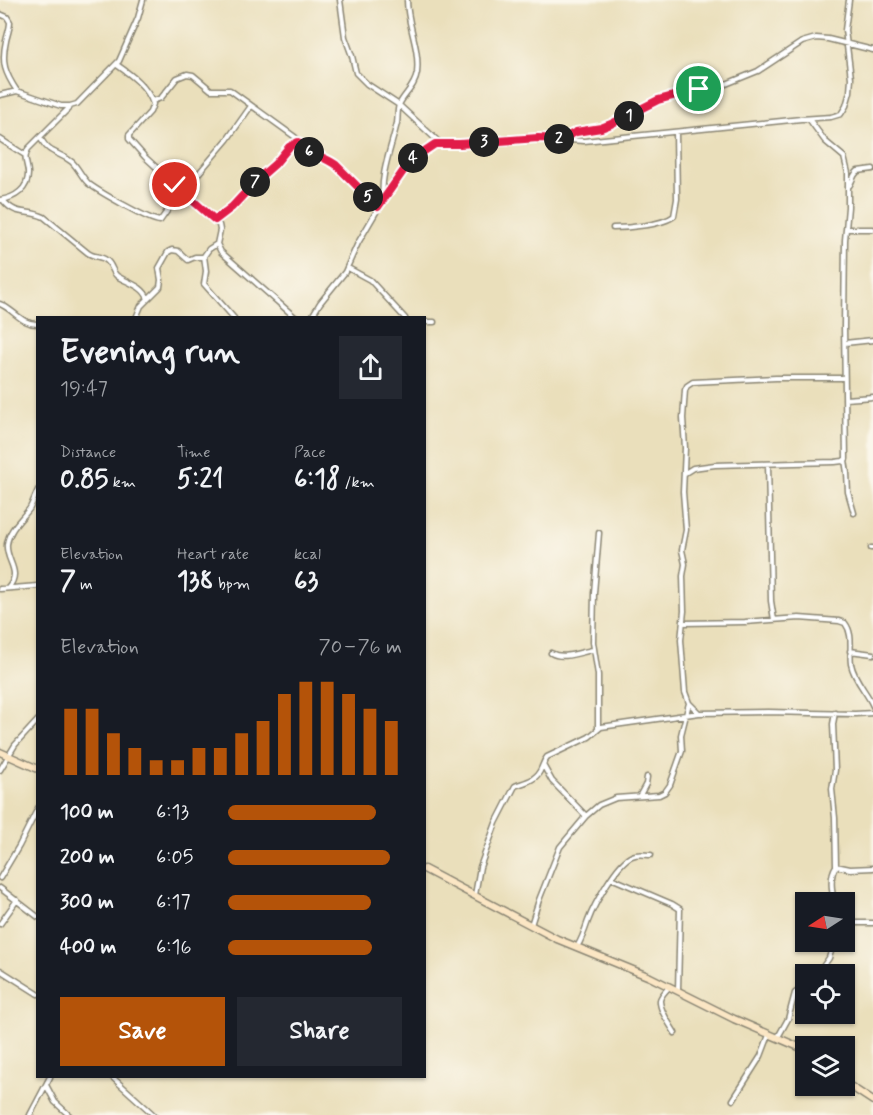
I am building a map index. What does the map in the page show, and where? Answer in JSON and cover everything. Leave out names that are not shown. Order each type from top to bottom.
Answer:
[{"type":"main road","points":[[0,752],[36,768]]},
{"type":"main road","points":[[426,870],[577,948],[678,990],[769,1035],[795,1045]]},
{"type":"main road","points":[[855,1089],[873,1101]]},
{"type":"street","points":[[0,95],[17,91],[62,106],[77,104],[117,65],[138,18],[143,0]]},
{"type":"street","points":[[340,0],[345,36],[356,74],[399,105],[440,143]]},
{"type":"street","points":[[383,200],[382,182],[397,124],[399,105],[414,83],[417,71],[416,43],[408,16],[407,0]]},
{"type":"street","points":[[312,316],[341,278],[378,207],[411,160],[440,143],[460,144],[538,138],[584,141],[837,117],[844,111],[850,92],[851,78],[845,30],[849,0]]},
{"type":"street","points":[[0,14],[7,17],[10,22],[2,60],[17,91]]},
{"type":"street","points":[[562,139],[576,132],[611,124],[664,98],[726,84],[758,71],[802,42],[816,38],[873,50]]},
{"type":"street","points":[[117,65],[148,93],[153,102],[150,112],[131,132],[129,138],[145,157],[215,220],[220,230],[217,244],[221,252],[294,316]]},
{"type":"street","points":[[153,102],[161,98],[177,78],[184,74],[193,75],[211,90],[230,90],[295,137],[306,150],[336,165],[378,207]]},
{"type":"street","points":[[1,200],[14,197],[22,190],[28,174],[25,155],[28,149],[70,106]]},
{"type":"street","points":[[40,136],[44,145],[71,162],[89,184],[150,219],[161,221],[172,204],[184,193],[227,140],[251,106]]},
{"type":"street","points":[[809,118],[825,141],[844,158],[847,166],[844,378],[847,453],[845,460],[848,492],[854,513]]},
{"type":"street","points":[[613,228],[668,220],[674,216],[677,199],[676,132]]},
{"type":"street","points":[[0,139],[25,155]]},
{"type":"street","points":[[215,220],[232,207],[289,147],[298,142]]},
{"type":"street","points":[[848,188],[858,171],[873,169]]},
{"type":"street","points":[[1,200],[12,210],[44,218],[88,254],[106,260],[115,274],[144,292],[148,299]]},
{"type":"street","points":[[846,229],[873,229]]},
{"type":"street","points":[[217,244],[208,249],[204,257],[207,271],[204,282],[232,316]]},
{"type":"street","points":[[137,316],[141,306],[160,287],[159,268],[169,251],[178,251],[188,260],[204,257]]},
{"type":"street","points":[[347,268],[370,280],[403,316]]},
{"type":"street","points":[[0,303],[28,324],[36,324]]},
{"type":"street","points":[[426,322],[434,322]]},
{"type":"street","points":[[845,343],[873,340]]},
{"type":"street","points":[[699,713],[689,703],[685,692],[681,640],[685,561],[682,552],[686,530],[683,492],[685,448],[682,418],[685,390],[690,383],[722,380],[844,378]]},
{"type":"street","points":[[846,399],[873,397]]},
{"type":"street","points":[[685,473],[690,469],[704,466],[845,460]]},
{"type":"street","points":[[768,464],[771,601],[774,620]]},
{"type":"street","points":[[8,588],[14,577],[14,570],[7,541],[13,529],[30,508],[36,494]]},
{"type":"street","points":[[475,895],[480,867],[496,823],[515,786],[536,777],[547,757],[589,737],[598,728],[598,675],[593,650],[598,533]]},
{"type":"street","points":[[0,589],[36,586]]},
{"type":"street","points":[[683,622],[727,623],[804,618],[844,623],[850,632],[853,670],[873,706]]},
{"type":"street","points":[[551,653],[554,656],[564,656],[593,650]]},
{"type":"street","points":[[850,651],[873,654]]},
{"type":"street","points":[[531,925],[561,847],[586,816],[612,800],[630,796],[662,794],[670,785],[682,751],[681,735],[689,703]]},
{"type":"street","points":[[598,728],[699,713],[873,713]]},
{"type":"street","points":[[833,892],[832,872],[836,866],[832,789],[835,770],[833,724],[835,713]]},
{"type":"street","points":[[0,770],[8,756],[36,722]]},
{"type":"street","points":[[543,765],[552,781],[586,816]]},
{"type":"street","points":[[640,796],[647,777]]},
{"type":"street","points":[[0,878],[36,812]]},
{"type":"street","points":[[577,948],[596,904],[617,869],[631,856],[651,855]]},
{"type":"street","points":[[836,866],[850,869],[873,868]]},
{"type":"street","points":[[611,878],[680,909],[678,990]]},
{"type":"street","points":[[0,888],[36,915]]},
{"type":"street","points":[[0,924],[17,900]]},
{"type":"street","points":[[855,922],[873,923]]},
{"type":"street","points":[[1,973],[36,993]]},
{"type":"street","points":[[669,987],[660,1000],[663,1012],[675,1033]]},
{"type":"street","points":[[778,1038],[788,1019],[795,993]]},
{"type":"street","points":[[733,1100],[761,1056],[769,1035]]},
{"type":"street","points":[[30,1115],[50,1078]]},
{"type":"street","points":[[113,1078],[154,1115]]},
{"type":"street","points":[[46,1085],[55,1102],[69,1115]]},
{"type":"route","points":[[175,185],[215,220],[232,207],[289,147],[298,142],[306,150],[336,165],[378,207],[411,160],[435,144],[538,138],[562,139],[576,132],[611,124],[658,100],[699,89]]}]
